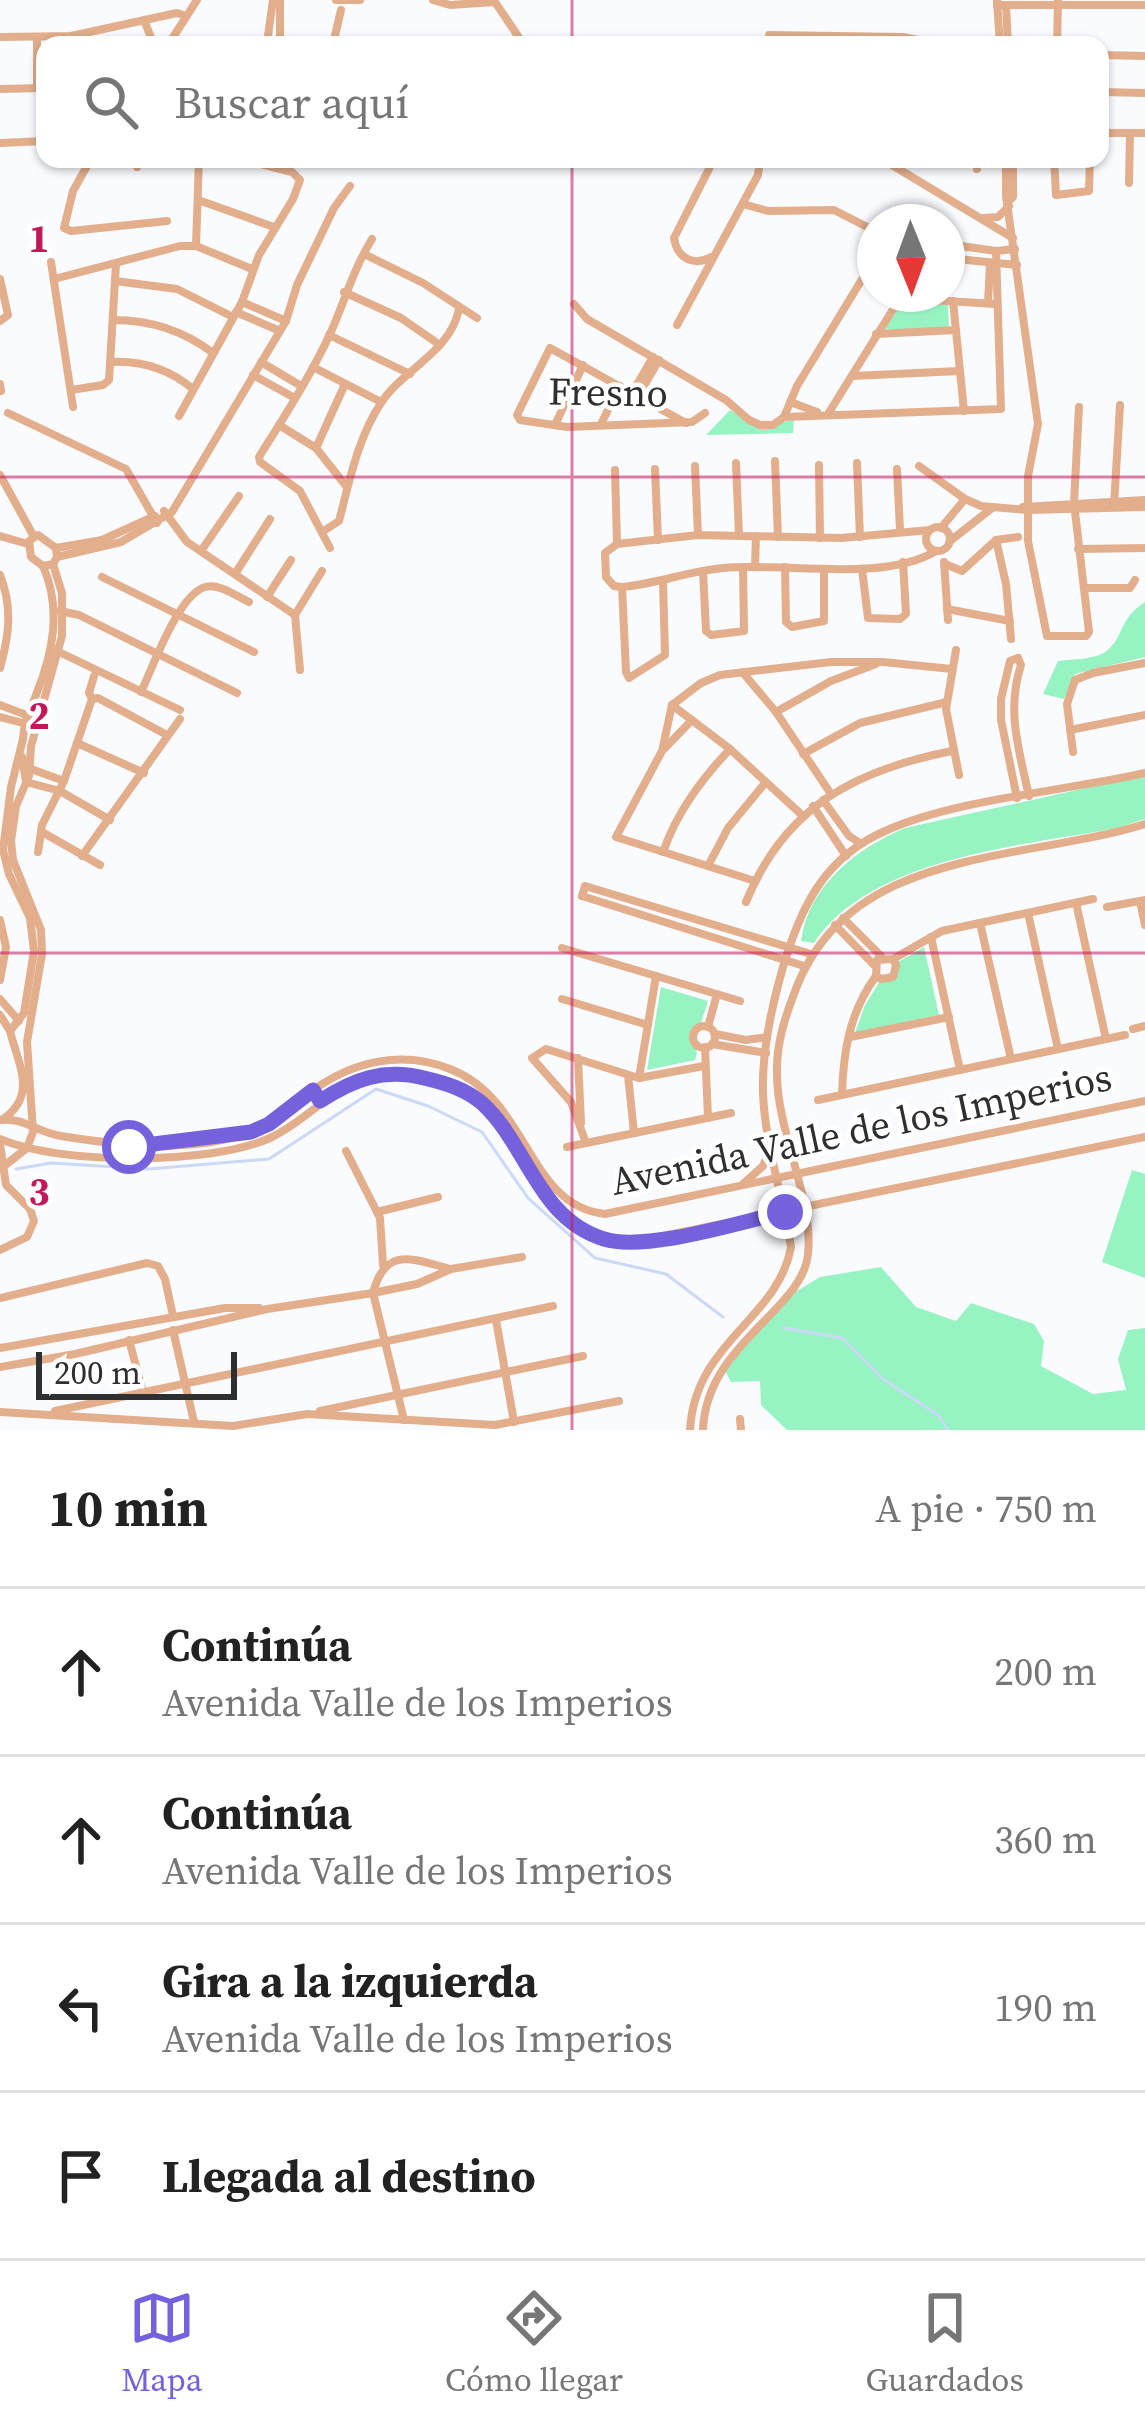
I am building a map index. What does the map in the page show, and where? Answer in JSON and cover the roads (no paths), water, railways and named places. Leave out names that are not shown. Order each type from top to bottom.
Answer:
[{"type":"street","points":[[174,36],[197,0]]},
{"type":"street","points":[[264,36],[276,0]]},
{"type":"street","points":[[276,0],[285,36]]},
{"type":"street","points":[[336,0],[360,0]]},
{"type":"street","points":[[433,0],[495,2],[518,36]]},
{"type":"street","points":[[1004,36],[1002,2],[1145,5]]},
{"type":"street","points":[[1057,36],[1058,3]]},
{"type":"street","points":[[335,36],[341,10]]},
{"type":"street","points":[[71,36],[177,13],[186,16]]},
{"type":"street","points":[[144,20],[150,36]]},
{"type":"street","points":[[770,36],[808,36]]},
{"type":"street","points":[[0,37],[36,37]]},
{"type":"street","points":[[1109,55],[1145,56]]},
{"type":"street","points":[[0,89],[36,88]]},
{"type":"street","points":[[1109,92],[1145,93]]},
{"type":"street","points":[[1109,133],[1145,133]]},
{"type":"street","points":[[1129,183],[1130,133]]},
{"type":"street","points":[[0,142],[36,141]]},
{"type":"street","points":[[86,168],[73,191],[64,228],[167,221]]},
{"type":"street","points":[[196,246],[200,168]]},
{"type":"street","points":[[179,416],[242,302],[252,269],[274,227],[293,199],[298,175],[273,168]]},
{"type":"street","points":[[709,168],[674,238],[679,254],[690,261],[706,260],[716,252]]},
{"type":"street","points":[[677,325],[759,168]]},
{"type":"street","points":[[897,168],[982,218],[1014,244]]},
{"type":"street","points":[[1009,168],[1009,203],[1038,424],[1028,476],[1028,541],[1045,635],[1088,634],[1074,506],[1077,407]]},
{"type":"street","points":[[1054,168],[1054,194],[1058,195],[1089,191],[1090,168]]},
{"type":"street","points":[[31,540],[31,557],[52,559],[102,545],[161,517],[176,503],[286,322],[297,285],[350,185]]},
{"type":"street","points":[[198,200],[274,227]]},
{"type":"street","points":[[982,218],[998,218],[1009,203]]},
{"type":"street","points":[[743,204],[768,212],[839,212],[857,222]]},
{"type":"street","points":[[330,548],[300,491],[260,462],[314,367],[344,292],[372,239]]},
{"type":"street","points":[[965,247],[993,251],[1014,244]]},
{"type":"street","points":[[54,279],[160,249],[196,246],[252,269]]},
{"type":"street","points":[[784,417],[997,410],[1004,400],[992,303],[993,251]]},
{"type":"street","points":[[363,254],[423,283],[477,318]]},
{"type":"street","points":[[965,260],[1017,265]]},
{"type":"street","points":[[52,262],[73,407]]},
{"type":"street","points":[[71,390],[107,384],[116,264]]},
{"type":"street","points":[[0,279],[8,315],[0,321]]},
{"type":"street","points":[[115,281],[177,289],[280,332]]},
{"type":"street","points":[[574,304],[587,320],[760,425],[773,425],[784,417],[857,288]]},
{"type":"street","points":[[344,292],[401,318],[440,345]]},
{"type":"street","points":[[242,302],[286,322]]},
{"type":"street","points":[[965,302],[992,303]]},
{"type":"street","points":[[322,532],[339,521],[346,486],[381,402],[440,345],[456,325],[459,308]]},
{"type":"street","points":[[825,415],[890,312]]},
{"type":"street","points":[[954,312],[964,411]]},
{"type":"street","points":[[113,320],[159,325],[213,353]]},
{"type":"street","points":[[875,334],[956,330]]},
{"type":"street","points":[[329,335],[410,374]]},
{"type":"street","name":"Fresno","points":[[583,365],[554,348],[547,351],[517,415],[520,420],[600,426],[686,423],[696,422],[705,413]]},
{"type":"street","name":"Fresno","points":[[635,394],[656,358]]},
{"type":"street","points":[[110,362],[149,364],[194,389]]},
{"type":"street","points":[[261,362],[301,386]]},
{"type":"street","points":[[555,425],[583,365],[686,423]]},
{"type":"street","points":[[314,367],[381,402]]},
{"type":"street","points":[[852,376],[959,371]]},
{"type":"street","points":[[253,375],[293,397]]},
{"type":"street","points":[[316,448],[345,384]]},
{"type":"street","points":[[600,426],[620,386]]},
{"type":"street","points":[[790,402],[825,415]]},
{"type":"street","points":[[1114,504],[1121,405]]},
{"type":"street","points":[[8,413],[127,469],[161,517],[188,542],[295,615]]},
{"type":"street","points":[[279,425],[316,448],[346,486]]},
{"type":"street","points":[[775,461],[778,537]]},
{"type":"street","points":[[736,463],[739,536]]},
{"type":"street","points":[[856,463],[860,537]]},
{"type":"street","points":[[819,465],[820,538]]},
{"type":"street","points":[[695,466],[698,535]]},
{"type":"street","points":[[919,466],[965,499],[993,508],[1145,503]]},
{"type":"street","points":[[655,469],[658,540]]},
{"type":"street","points":[[897,469],[900,530]]},
{"type":"street","points":[[614,470],[617,544]]},
{"type":"street","points":[[0,475],[31,540],[52,559],[59,611],[59,652],[36,727],[31,769],[16,806],[11,849],[41,929],[27,1042],[33,1126],[27,1148],[4,1166]]},
{"type":"street","points":[[202,551],[239,496]]},
{"type":"street","points":[[965,499],[926,544],[938,551],[945,564],[947,615],[1010,621]]},
{"type":"street","points":[[950,541],[948,532],[936,529],[860,537],[698,535],[617,544],[605,553],[606,578],[622,587],[743,567],[862,569],[903,562],[938,551],[993,508]]},
{"type":"street","points":[[235,574],[270,519]]},
{"type":"street","points":[[0,536],[31,540]]},
{"type":"street","points":[[755,566],[756,536]]},
{"type":"street","points":[[945,564],[962,571],[996,540],[1018,537]]},
{"type":"street","points":[[996,540],[1011,639]]},
{"type":"street","points":[[1078,549],[1145,548]]},
{"type":"street","points":[[268,597],[292,560]]},
{"type":"street","points":[[862,569],[868,618],[900,619],[906,614],[903,562]]},
{"type":"street","points":[[703,571],[707,635],[740,633],[746,627],[743,567]]},
{"type":"street","points":[[785,567],[786,622],[792,627],[824,621],[824,569]]},
{"type":"street","points":[[300,670],[295,615],[322,572]]},
{"type":"street","points":[[0,575],[4,621],[0,667]]},
{"type":"street","points":[[102,577],[254,652]]},
{"type":"street","points":[[1086,588],[1130,587],[1136,580]]},
{"type":"street","points":[[622,587],[629,678],[665,655],[663,582]]},
{"type":"street","points":[[141,692],[192,595],[209,586],[249,602]]},
{"type":"street","points":[[59,611],[79,615],[237,694]]},
{"type":"street","points":[[10,1031],[26,1006],[33,931],[5,861],[3,836],[24,719],[36,696],[59,611]]},
{"type":"street","points":[[956,650],[947,702],[959,776]]},
{"type":"street","points":[[59,652],[180,715],[82,856]]},
{"type":"street","points":[[1017,798],[1001,711],[1002,688],[1013,658],[1021,665],[1012,698],[1013,724],[1029,796]]},
{"type":"street","points":[[755,880],[616,837],[662,751],[672,705],[720,675],[831,662],[952,669]]},
{"type":"street","points":[[776,712],[830,681],[883,662]]},
{"type":"street","points":[[1073,752],[1067,704],[1076,680],[1145,663]]},
{"type":"street","points":[[743,673],[776,712],[849,836],[861,843]]},
{"type":"street","points":[[38,852],[41,831],[92,699],[94,676]]},
{"type":"street","points":[[92,699],[167,735]]},
{"type":"street","points":[[802,754],[860,722],[947,702]]},
{"type":"street","points":[[672,705],[730,749],[803,816]]},
{"type":"street","points":[[3,712],[36,727]]},
{"type":"street","points":[[1070,730],[1145,715]]},
{"type":"street","points":[[662,751],[692,720]]},
{"type":"street","points":[[76,743],[144,773]]},
{"type":"street","points":[[663,852],[683,808],[730,749]]},
{"type":"street","points":[[746,902],[771,854],[813,806],[876,770],[952,752]]},
{"type":"street","points":[[21,753],[26,782]]},
{"type":"street","points":[[31,769],[43,781]]},
{"type":"street","points":[[690,1430],[696,1392],[705,1372],[787,1270],[791,1247],[763,1079],[787,961],[801,917],[819,884],[861,843],[916,819],[1145,773]]},
{"type":"street","points":[[26,782],[62,786],[110,820]]},
{"type":"street","points":[[708,866],[728,828],[765,783]]},
{"type":"street","points":[[813,806],[846,856]]},
{"type":"street","points":[[703,1430],[714,1382],[805,1270],[809,1252],[803,1208],[776,1078],[780,1039],[811,955],[839,921],[900,880],[1145,824]]},
{"type":"street","points":[[41,831],[100,866]]},
{"type":"street","points":[[804,966],[582,896],[585,886],[811,955]]},
{"type":"street","points":[[874,964],[931,937],[1094,899]]},
{"type":"street","points":[[1107,908],[1143,901],[1145,925]]},
{"type":"street","points":[[1076,903],[1106,1039]]},
{"type":"street","points":[[1028,913],[1058,1049]]},
{"type":"street","points":[[678,926],[682,915]]},
{"type":"street","points":[[839,921],[874,964],[876,976],[881,980],[893,976],[896,971],[887,958],[854,936]]},
{"type":"street","points":[[0,922],[6,947],[0,980]]},
{"type":"street","points":[[980,923],[1011,1059]]},
{"type":"street","points":[[931,937],[960,1070]]},
{"type":"street","points":[[772,956],[775,944]]},
{"type":"street","points":[[562,948],[740,1001]]},
{"type":"street","points":[[639,1078],[656,976]]},
{"type":"street","points":[[842,1095],[843,1051],[861,996],[876,976]]},
{"type":"street","points":[[708,1118],[704,1066],[717,994]]},
{"type":"street","points":[[0,999],[29,1030]]},
{"type":"street","points":[[562,999],[648,1024]]},
{"type":"street","points":[[1,1121],[17,1107],[24,1088],[10,1031],[0,1015],[26,1006]]},
{"type":"street","points":[[848,1037],[949,1018]]},
{"type":"street","points":[[818,1100],[1145,1027]]},
{"type":"street","points":[[745,1045],[769,1036]]},
{"type":"street","points":[[710,1038],[766,1053]]},
{"type":"street","points":[[13,1043],[27,1042]]},
{"type":"street","points":[[586,1143],[571,1102],[532,1058],[546,1049],[639,1078],[704,1066]]},
{"type":"street","points":[[578,1058],[581,1130]]},
{"type":"street","name":"Avenida Valle de los Imperios","points":[[1,1121],[15,1119],[54,1135],[129,1147],[229,1137],[269,1124],[344,1070],[368,1062],[409,1060],[464,1075],[498,1101],[541,1171],[565,1200],[578,1209],[604,1214],[1145,1102]]},
{"type":"street","points":[[0,1250],[22,1241],[33,1227],[29,1209],[6,1185],[0,1142],[147,1159],[231,1150],[276,1135],[350,1083],[392,1074],[459,1088],[488,1109],[498,1101]]},
{"type":"street","points":[[628,1076],[634,1133]]},
{"type":"street","points":[[763,1079],[776,1078]]},
{"type":"street","points":[[313,1090],[320,1101]]},
{"type":"street","name":"Avenida Valle de los Imperios","points":[[488,1109],[548,1199],[594,1235],[616,1242],[644,1242],[1145,1137]]},
{"type":"street","points":[[568,1148],[731,1114]]},
{"type":"street","points":[[739,1186],[763,1166],[770,1136]]},
{"type":"street","points":[[229,1137],[231,1150]]},
{"type":"street","points":[[346,1151],[383,1232],[383,1266],[373,1293],[404,1420]]},
{"type":"street","points":[[377,1213],[438,1197]]},
{"type":"street","points":[[594,1235],[591,1219],[604,1214]]},
{"type":"street","points":[[0,1367],[267,1309],[417,1284],[451,1269],[522,1257]]},
{"type":"street","points":[[383,1266],[408,1258],[451,1269]]},
{"type":"street","points":[[0,1298],[147,1263],[158,1266],[165,1279],[173,1316]]},
{"type":"street","points":[[42,1413],[553,1306]]},
{"type":"street","points":[[0,1348],[225,1307],[267,1309]]},
{"type":"street","points":[[202,1311],[205,1324]]},
{"type":"street","points":[[753,1312],[764,1319]]},
{"type":"street","points":[[496,1320],[514,1422]]},
{"type":"street","points":[[156,1322],[158,1333]]},
{"type":"street","points":[[173,1330],[194,1421]]},
{"type":"street","points":[[98,1331],[103,1347]]},
{"type":"street","points":[[129,1340],[143,1392]]},
{"type":"street","points":[[25,1342],[30,1359]]},
{"type":"street","points":[[0,1412],[233,1426],[583,1356]]},
{"type":"street","points":[[307,1414],[467,1427],[619,1401]]},
{"type":"waterway","points":[[16,1169],[51,1163],[149,1169],[269,1159],[376,1089],[428,1106],[482,1132],[528,1198],[595,1258],[666,1274],[723,1317]]},
{"type":"waterway","points":[[784,1328],[842,1338],[883,1379],[938,1415],[948,1430]]}]
